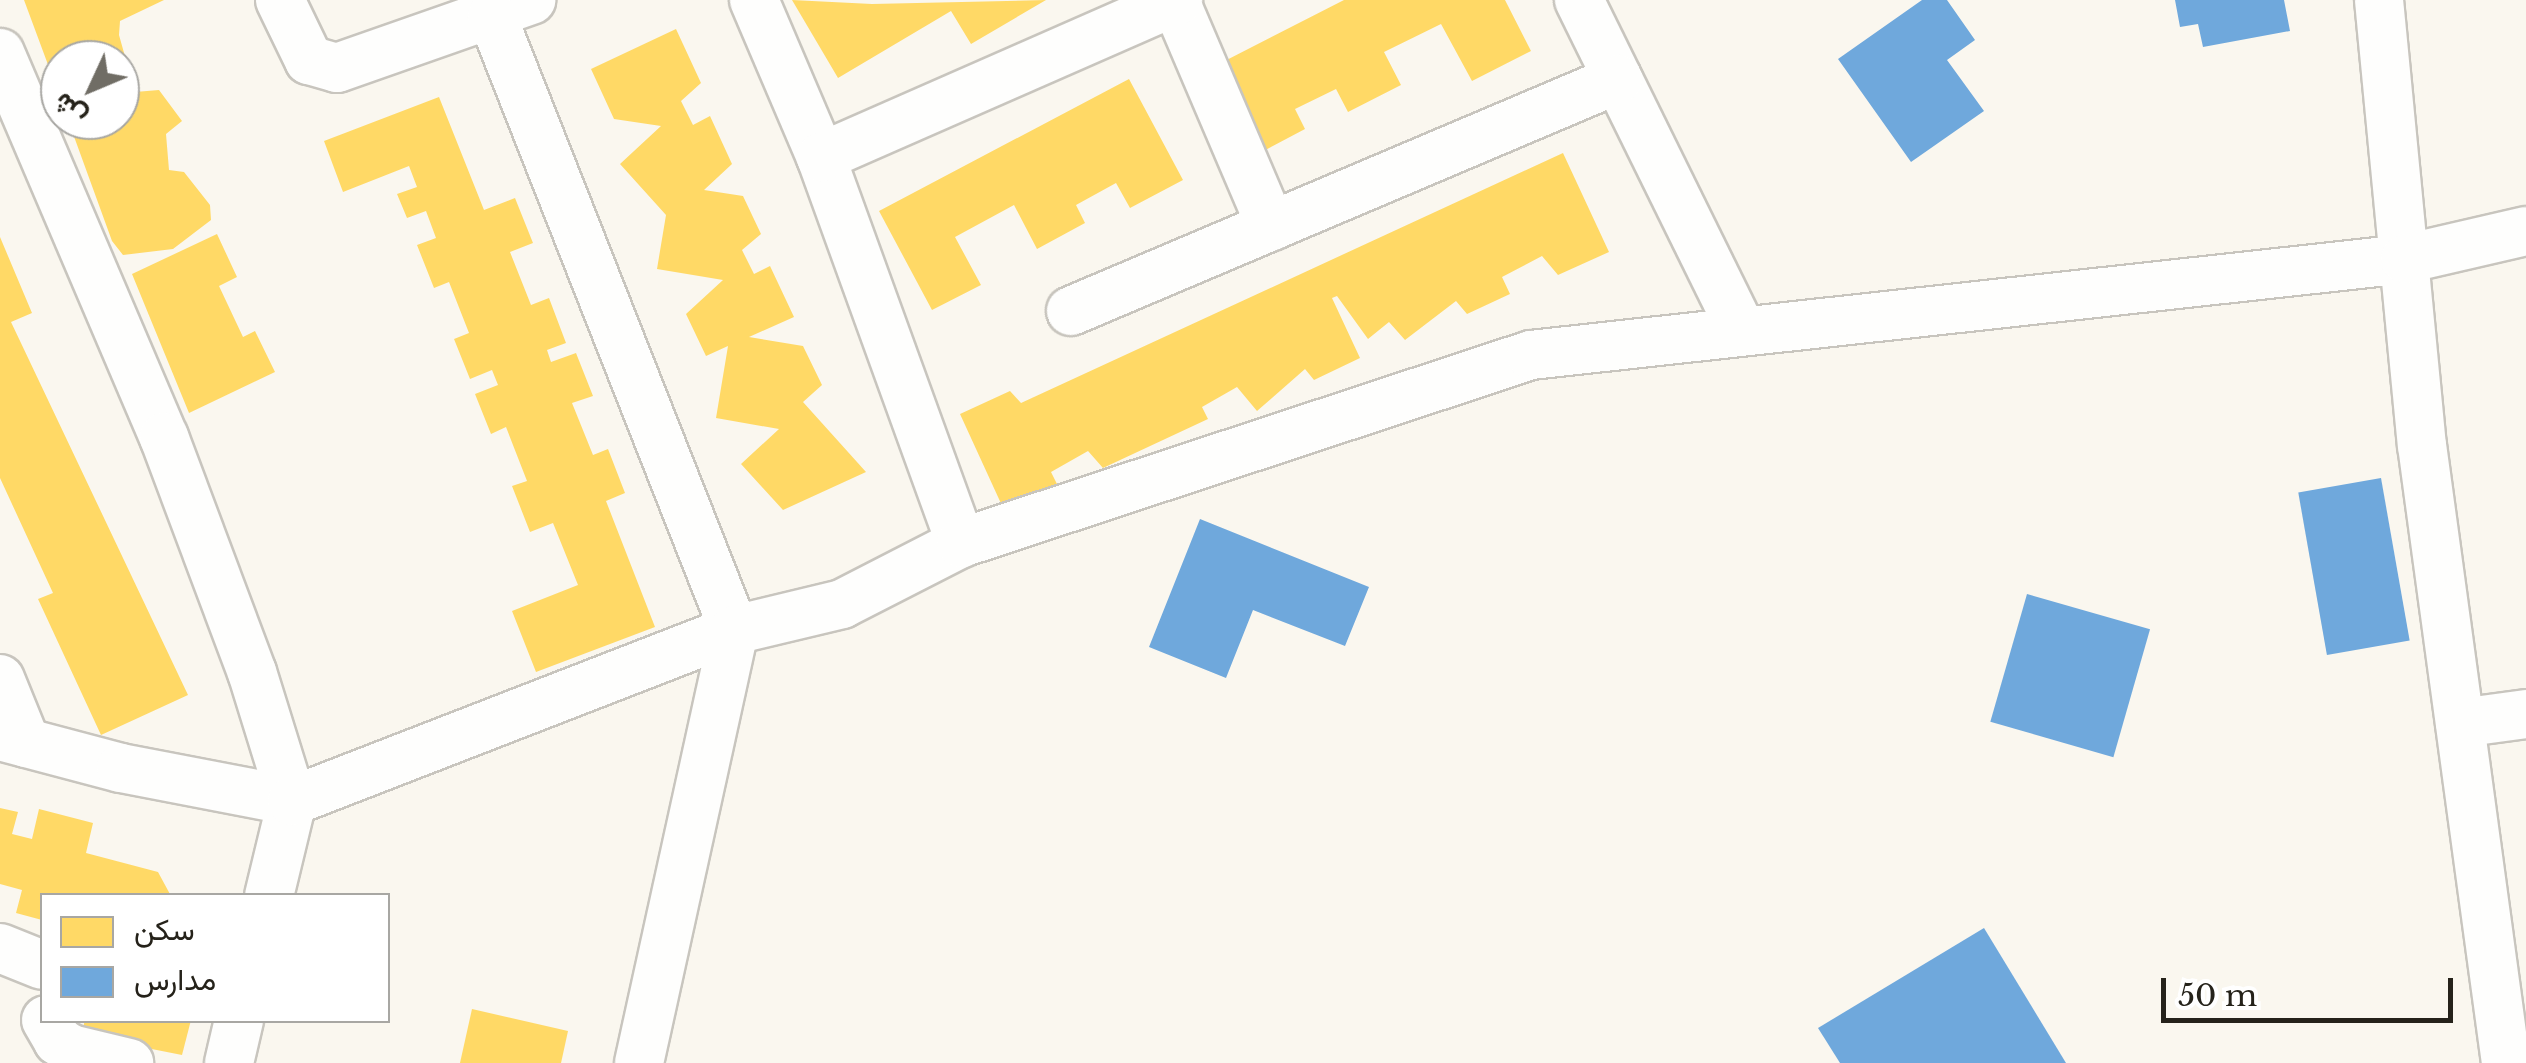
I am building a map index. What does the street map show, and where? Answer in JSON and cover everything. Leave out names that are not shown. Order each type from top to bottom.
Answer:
[{"type":"street","points":[[280,0],[308,60],[336,68],[511,8],[734,630],[639,1063]]},
{"type":"street","points":[[754,0],[822,157],[961,543]]},
{"type":"street","points":[[822,157],[1176,0],[1271,226]]},
{"type":"street","points":[[1579,0],[1742,330]]},
{"type":"street","points":[[2379,0],[2422,445],[2460,723],[2512,1042]]},
{"type":"street","points":[[0,53],[164,437],[292,802],[271,893]]},
{"type":"street","points":[[1071,311],[1618,79]]},
{"type":"street","points":[[0,679],[13,739],[292,802],[734,630],[842,604],[961,543],[1531,355],[2405,259],[2526,231]]},
{"type":"street","points":[[2460,723],[2526,714]]},
{"type":"street","points":[[0,948],[40,964]]},
{"type":"street","points":[[48,1023],[58,1042],[72,1049],[129,1063]]},
{"type":"street","points":[[229,1063],[238,1023]]},
{"type":"building: سكن","points":[[24,0],[164,0],[120,21],[120,40],[40,40],[40,43]]},
{"type":"building: سكن","points":[[792,0],[872,4],[1046,0],[971,44],[951,11],[838,78]]},
{"type":"building: سكن","points":[[1344,0],[1505,0],[1531,51],[1472,81],[1441,24],[1384,52],[1401,85],[1348,112],[1336,89],[1295,109],[1305,129],[1256,155],[1211,68]]},
{"type":"building: سكن","points":[[676,29],[701,83],[681,101],[693,125],[710,116],[732,164],[704,190],[743,196],[761,234],[742,250],[754,274],[770,266],[794,317],[749,337],[803,346],[822,385],[803,402],[866,472],[783,510],[741,464],[779,429],[716,418],[728,346],[706,356],[686,314],[723,280],[657,269],[666,215],[620,164],[661,126],[614,119],[591,69]]},
{"type":"building: سكن","points":[[1129,79],[1183,180],[1130,208],[1116,183],[1076,205],[1085,223],[1037,249],[1014,205],[955,237],[981,285],[932,310],[879,211]]},
{"type":"building: سكن","points":[[159,90],[182,121],[166,134],[169,170],[184,172],[210,205],[211,220],[173,249],[123,255],[112,241],[75,140],[140,140],[140,92]]},
{"type":"building: سكن","points":[[439,97],[484,210],[515,198],[533,243],[510,252],[531,305],[549,298],[566,343],[547,350],[551,362],[576,353],[593,396],[572,403],[593,455],[608,449],[625,493],[606,501],[655,627],[536,672],[512,611],[578,585],[553,523],[530,532],[512,486],[527,481],[506,427],[491,434],[475,394],[498,385],[492,370],[470,379],[454,339],[469,333],[449,282],[434,288],[417,245],[436,238],[426,211],[407,218],[397,194],[417,187],[409,166],[343,192],[324,141]]},
{"type":"building: سكن","points":[[1563,153],[1609,252],[1558,275],[1542,256],[1502,277],[1510,294],[1467,314],[1456,301],[1405,340],[1389,322],[1368,339],[1337,296],[1332,298],[1360,358],[1314,380],[1305,369],[1257,411],[1237,387],[1202,407],[1208,419],[1103,468],[1088,451],[1051,472],[1058,486],[1004,510],[960,414],[1010,391],[1021,403]]},
{"type":"building: سكن","points":[[217,234],[237,277],[219,286],[243,337],[255,331],[275,372],[189,413],[132,274]]},
{"type":"building: سكن","points":[[0,237],[32,313],[11,322],[188,695],[101,735],[38,599],[53,593],[0,478]]},
{"type":"building: سكن","points":[[0,808],[18,812],[12,834],[32,839],[39,809],[93,823],[86,853],[158,872],[169,893],[40,893],[40,919],[16,913],[22,890],[0,884]]},
{"type":"building: سكن","points":[[472,1009],[568,1031],[561,1063],[460,1063]]},
{"type":"building: سكن","points":[[84,1023],[190,1023],[182,1055],[81,1035]]},
{"type":"building: مدارس","points":[[1922,0],[1947,0],[1975,40],[1947,60],[1984,111],[1911,162],[1838,59]]},
{"type":"building: مدارس","points":[[2175,0],[2284,0],[2290,31],[2203,47],[2198,24],[2180,27]]},
{"type":"building: مدارس","points":[[2381,478],[2410,640],[2327,655],[2298,493]]},
{"type":"building: مدارس","points":[[1200,519],[1369,587],[1345,646],[1253,610],[1226,678],[1149,647]]},
{"type":"building: مدارس","points":[[2027,594],[2150,629],[2113,757],[1990,722]]},
{"type":"building: مدارس","points":[[1984,928],[2066,1063],[1840,1063],[1818,1028]]}]
